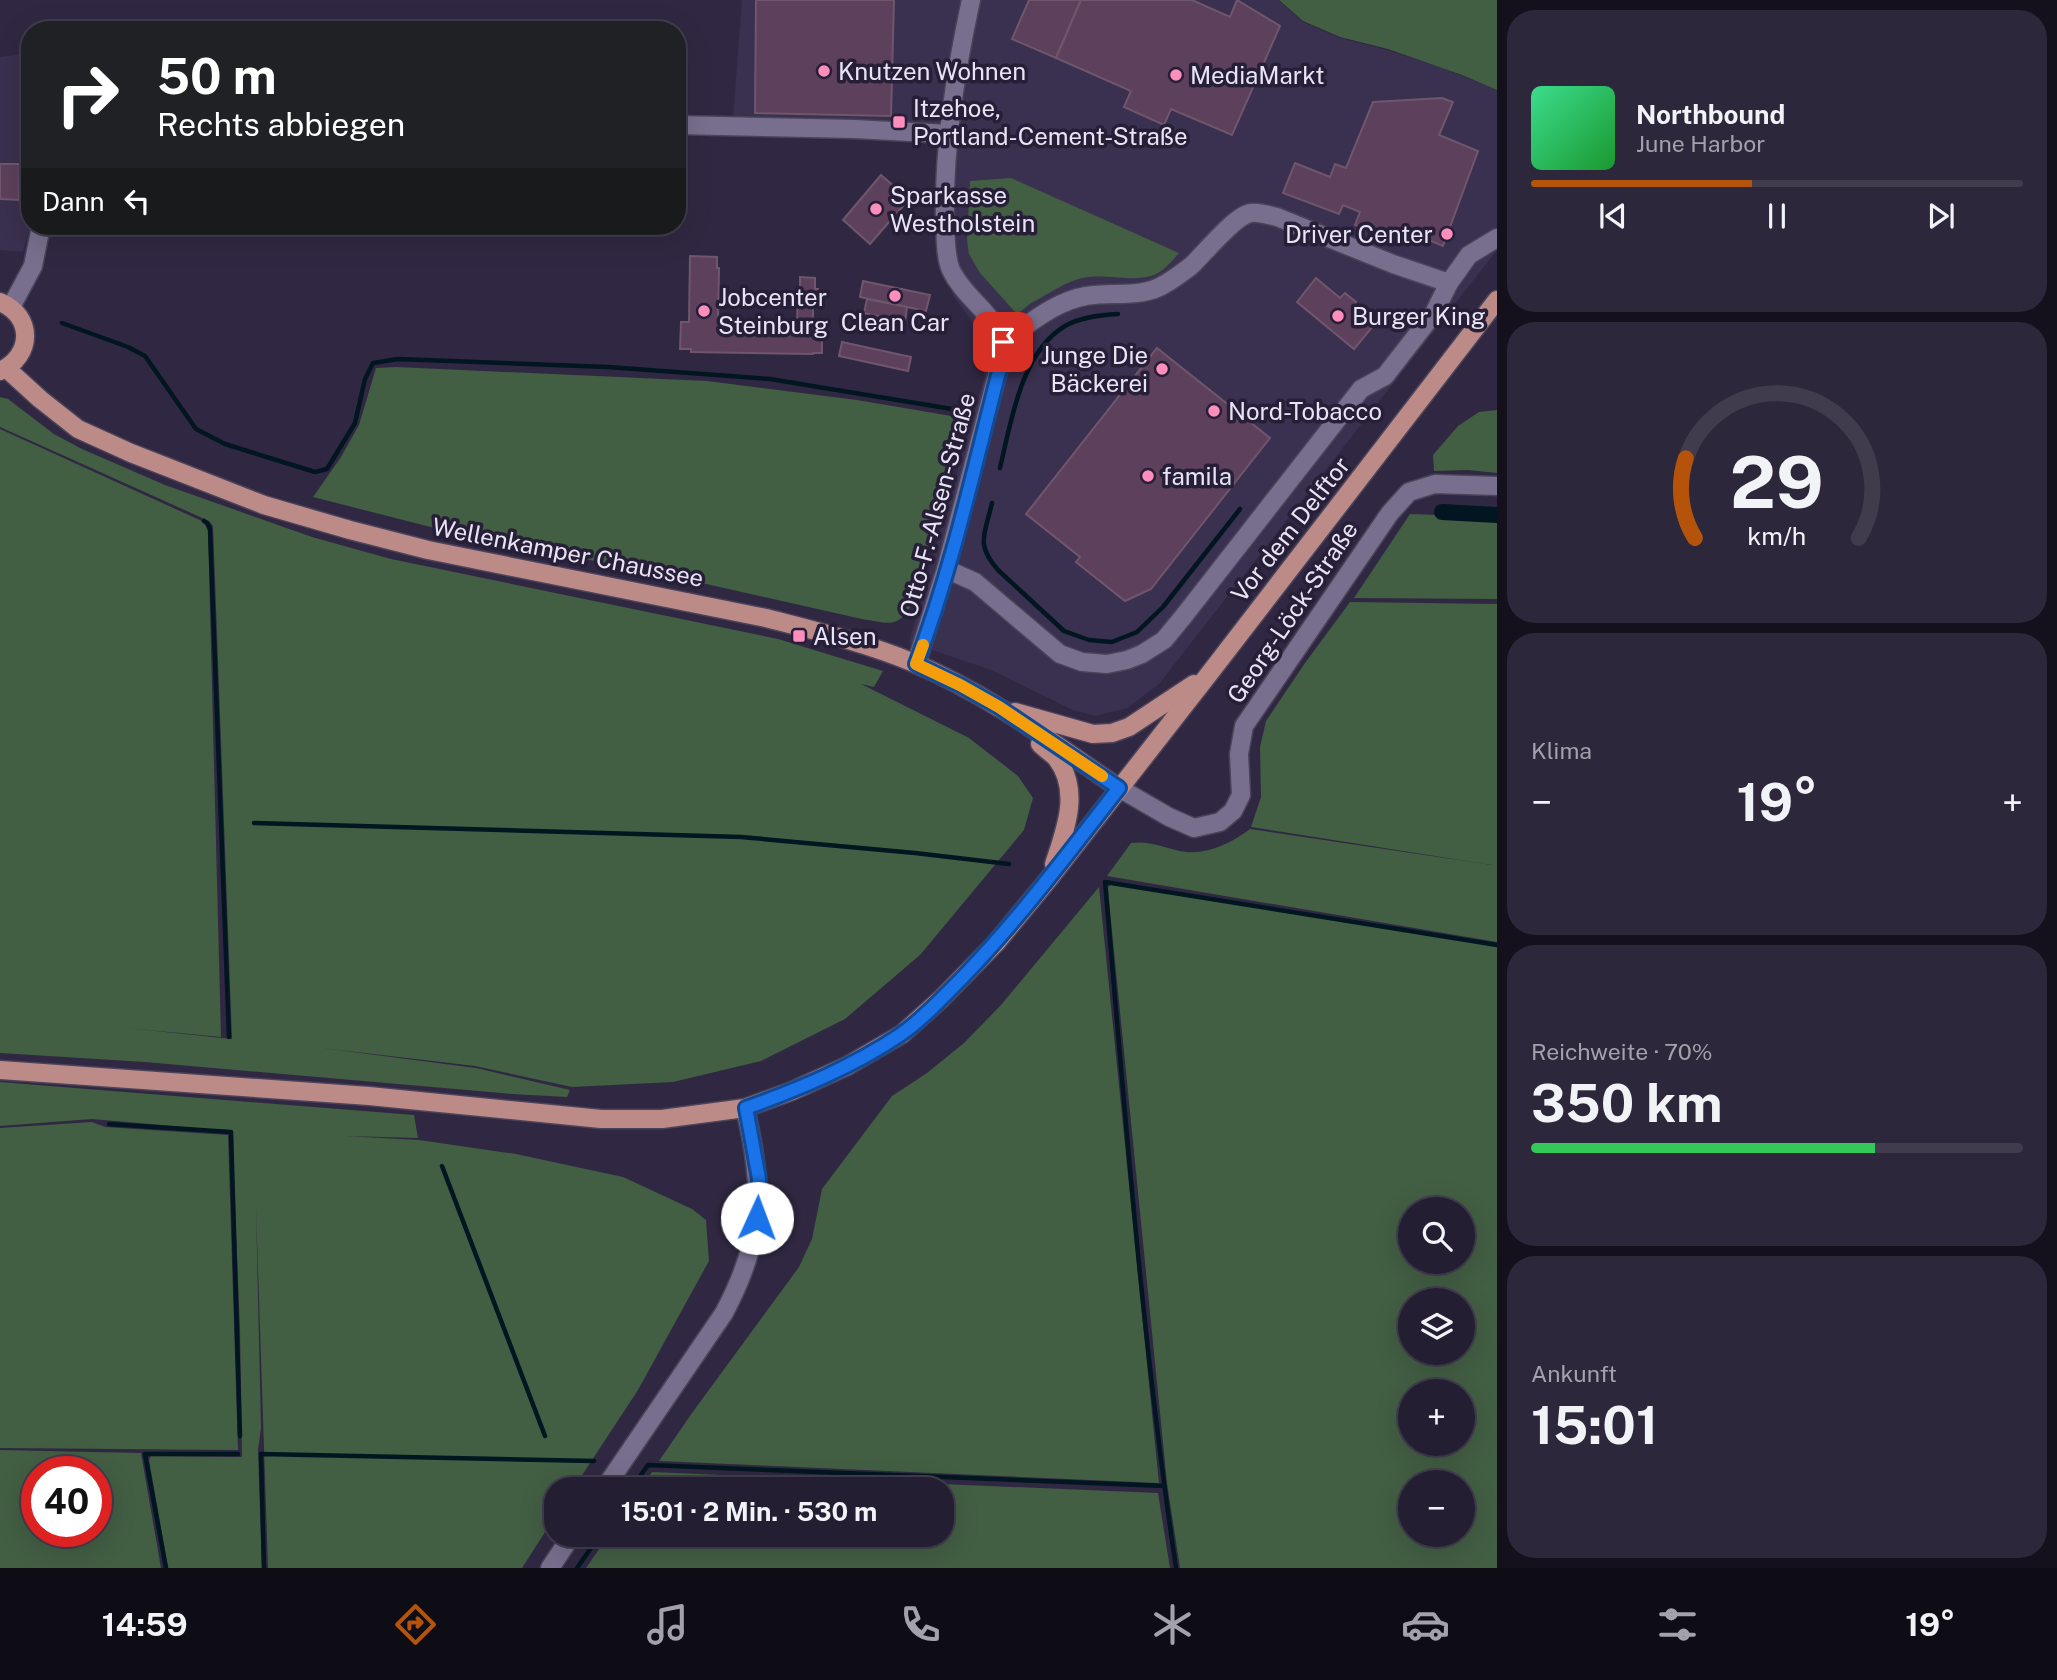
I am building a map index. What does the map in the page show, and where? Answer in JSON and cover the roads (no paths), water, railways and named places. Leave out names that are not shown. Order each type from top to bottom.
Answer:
[{"type":"main road","name":"Vor dem Delftor","points":[[0,1070],[369,1096],[601,1119],[663,1119],[746,1108],[848,1066],[902,1034],[996,943],[1209,674],[1497,300]]},
{"type":"main road","name":"Wellenkamper Chaussee","points":[[5,305],[20,317],[26,335],[20,354],[3,369],[78,429],[131,453],[264,505],[350,530],[428,550],[779,621],[862,644],[916,664],[960,685],[999,707],[1119,788]]},
{"type":"main road","points":[[999,707],[1093,734],[1112,733],[1129,727],[1209,674]]},
{"type":"main road","points":[[999,707],[1057,759],[1069,783],[1068,824],[1048,880]]},
{"type":"street","points":[[971,0],[948,134],[944,197],[946,234],[951,269],[964,289],[995,324],[1003,342],[1054,308],[1075,299],[1150,291],[1164,285],[1189,267],[1230,225],[1249,213],[1277,217],[1393,264],[1449,283]]},
{"type":"street","points":[[686,125],[948,134]]},
{"type":"street","points":[[5,305],[33,266],[39,235]]},
{"type":"street","points":[[946,569],[975,582],[1060,654],[1082,662],[1107,664],[1142,654],[1164,640],[1361,389],[1385,376],[1434,313],[1449,283],[1468,255],[1497,237]]},
{"type":"street","name":"Otto-F.-Alsen-Straße","points":[[916,664],[946,569],[1003,356],[1003,342]]},
{"type":"street","name":"Georg-Löck-Straße","points":[[1119,788],[1194,828],[1220,822],[1233,811],[1241,795],[1239,754],[1244,726],[1390,513],[1409,492],[1435,484],[1497,486]]},
{"type":"street","points":[[612,1477],[724,1313],[750,1254],[757,1218],[759,1179],[746,1108]]},
{"type":"street","points":[[550,1568],[564,1547]]},
{"type":"waterway","points":[[1000,468],[1020,390],[1038,353],[1050,338],[1071,323],[1091,317],[1118,314]]},
{"type":"waterway","points":[[62,323],[145,356],[196,429],[225,444],[315,472],[327,469],[355,423],[365,379],[373,363],[398,359],[608,367],[770,379],[958,410]]},
{"type":"waterway","points":[[992,503],[984,546],[998,570],[1064,631],[1089,640],[1112,642],[1137,632],[1163,607],[1240,509]]},
{"type":"waterway","points":[[1442,512],[1497,515]]},
{"type":"waterway","points":[[204,521],[210,529],[229,1037]]},
{"type":"waterway","points":[[254,823],[741,837],[1009,864]]},
{"type":"waterway","points":[[1176,1568],[1144,1311],[1105,882],[1497,945]]},
{"type":"waterway","points":[[109,1124],[231,1132],[240,1436]]},
{"type":"waterway","points":[[442,1166],[545,1436]]},
{"type":"waterway","points":[[166,1568],[145,1454],[238,1454]]},
{"type":"waterway","points":[[264,1568],[261,1454],[594,1461]]},
{"type":"waterway","points":[[640,1477],[648,1465],[943,1477]]},
{"type":"waterway","points":[[954,1477],[1164,1486]]},
{"type":"waterway","points":[[577,1568],[592,1547]]},
{"type":"place","name":"Knutzen Wohnen","points":[[824,71]]},
{"type":"place","name":"MediaMarkt","points":[[1176,75]]},
{"type":"place","name":"Itzehoe, Portland-Cement-Straße","points":[[899,122]]},
{"type":"place","name":"Sparkasse Westholstein","points":[[876,209]]},
{"type":"place","name":"Driver Center","points":[[1447,234]]},
{"type":"place","name":"Clean Car","points":[[895,296]]},
{"type":"place","name":"Jobcenter Steinburg","points":[[704,311]]},
{"type":"place","name":"Burger King","points":[[1338,316]]},
{"type":"place","name":"Junge Die Bäckerei","points":[[1162,369]]},
{"type":"place","name":"Nord-Tobacco","points":[[1214,411]]},
{"type":"place","name":"famila","points":[[1148,476]]},
{"type":"place","name":"Alsen","points":[[799,636]]}]
